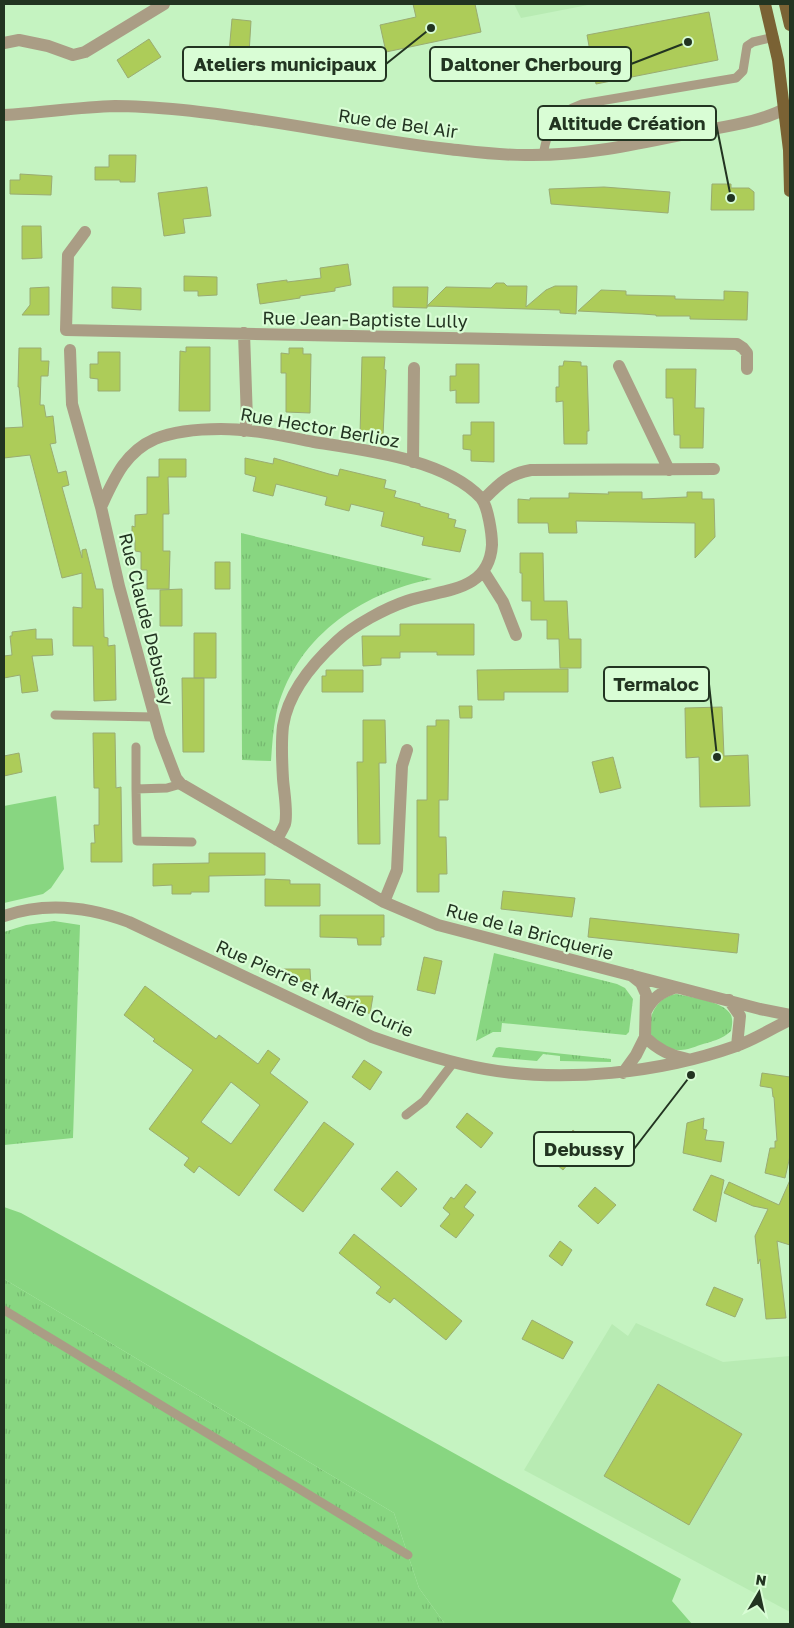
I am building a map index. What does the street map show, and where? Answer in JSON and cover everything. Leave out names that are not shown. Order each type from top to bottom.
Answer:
[{"type":"main road","points":[[765,4],[774,37],[787,108],[790,191]]},
{"type":"main road","points":[[786,4],[790,24]]},
{"type":"street","points":[[4,43],[19,40],[32,42],[73,55],[85,52],[164,4]]},
{"type":"street","name":"Rue de Bel Air","points":[[4,115],[109,107],[150,107],[239,118],[417,145],[484,153],[543,155],[612,150],[746,122],[787,108]]},
{"type":"street","name":"Rue Jean-Baptiste Lully","points":[[85,232],[68,254],[66,330],[737,344],[747,352],[747,369]]},
{"type":"street","points":[[244,334],[247,420],[244,431]]},
{"type":"street","name":"Rue Claude Debussy","points":[[70,350],[72,404],[101,507],[154,717],[176,778],[181,784]]},
{"type":"street","points":[[619,366],[669,470]]},
{"type":"street","points":[[413,462],[414,368]]},
{"type":"street","name":"Rue Hector Berlioz","points":[[101,507],[117,472],[127,458],[139,448],[155,439],[175,433],[222,429],[374,452],[413,462],[442,472],[465,484],[483,500]]},
{"type":"street","points":[[181,784],[277,840],[285,824],[282,744],[283,725],[289,703],[318,660],[340,638],[390,607],[464,585],[472,582],[484,572],[492,546],[491,528],[483,500],[504,480],[519,472],[531,470],[714,469]]},
{"type":"street","points":[[484,572],[503,602],[516,635]]},
{"type":"street","points":[[384,902],[397,870],[402,766],[407,750]]},
{"type":"street","name":"Rue de la Bricquerie","points":[[277,840],[384,902],[438,926],[790,1015]]},
{"type":"street","name":"Rue Pierre et Marie Curie","points":[[4,916],[53,908],[78,908],[108,914],[129,922],[372,1036],[411,1051],[453,1062],[522,1074],[623,1073],[690,1060],[737,1046],[790,1020]]},
{"type":"street","points":[[623,1073],[636,1055],[645,1037],[646,994],[641,983],[631,975]]},
{"type":"street","points":[[646,1012],[656,997],[676,987]]},
{"type":"street","points":[[729,1000],[740,1016],[737,1046]]},
{"type":"street","points":[[645,1037],[664,1052],[675,1057],[690,1060]]},
{"type":"lane","points":[[543,155],[546,136],[551,125],[570,108],[582,104],[736,78],[743,71],[747,46],[753,42],[774,37]]},
{"type":"lane","points":[[56,715],[154,717]]},
{"type":"lane","points":[[136,746],[137,842],[192,842]]},
{"type":"lane","points":[[136,789],[167,788],[181,784]]},
{"type":"lane","points":[[406,1115],[424,1101],[453,1062]]},
{"type":"lane","points":[[4,1310],[408,1554]]},
{"type":"shaded area","points":[[514,4],[593,4],[521,18]]},
{"type":"shaded area","points":[[636,1323],[723,1362],[790,1356],[790,1612],[524,1470],[612,1324],[628,1336]]},
{"type":"green space","points":[[241,533],[432,579],[380,595],[355,608],[333,624],[314,642],[297,664],[285,688],[276,715],[271,761],[242,760]]},
{"type":"green space","points":[[56,796],[64,869],[51,888],[43,894],[4,903],[4,806]]},
{"type":"green space","points":[[54,921],[80,925],[73,1138],[4,1145],[4,932],[26,925]]},
{"type":"green space","points":[[494,953],[617,984],[625,988],[633,999],[629,1032],[626,1035],[502,1023],[501,1032],[493,1032],[476,1041]]},
{"type":"green space","points":[[676,994],[706,1000],[727,1010],[731,1015],[731,1031],[716,1040],[686,1050],[672,1049],[658,1043],[650,1031],[653,1012],[664,998]]},
{"type":"green space","points":[[496,1048],[611,1059],[611,1062],[560,1061],[560,1056],[543,1054],[537,1061],[492,1057]]},
{"type":"green space","points":[[4,1207],[21,1213],[681,1579],[672,1601],[692,1624],[445,1624],[419,1588],[394,1513],[4,1279]]},
{"type":"green space","points":[[4,1279],[394,1513],[419,1588],[445,1624],[4,1624]]},
{"type":"building","points":[[413,4],[475,4],[481,32],[386,52],[380,25],[416,17]]},
{"type":"building","points":[[709,12],[718,60],[596,84],[587,35]]},
{"type":"building","points":[[232,19],[251,21],[249,54],[229,53]]},
{"type":"building","points":[[149,39],[161,57],[128,78],[117,60]]},
{"type":"building","points":[[109,155],[136,155],[135,182],[95,180],[95,167],[109,167]]},
{"type":"building","points":[[20,174],[52,176],[51,195],[10,194],[10,180],[20,180]]},
{"type":"building","points":[[712,184],[731,184],[731,188],[749,188],[754,192],[754,210],[711,210]]},
{"type":"building","points":[[207,187],[211,216],[183,219],[185,233],[164,236],[158,193]]},
{"type":"building","points":[[604,187],[670,192],[668,213],[551,204],[549,189]]},
{"type":"building","points":[[22,226],[41,226],[42,258],[22,259]]},
{"type":"building","points":[[348,264],[351,285],[335,288],[335,291],[260,304],[257,284],[321,278],[320,268]]},
{"type":"building","points":[[184,276],[217,277],[217,295],[198,296],[198,291],[184,291]]},
{"type":"building","points":[[496,283],[504,283],[507,286],[527,286],[526,307],[546,290],[555,286],[577,286],[576,314],[560,313],[560,310],[427,306],[446,287],[491,288]]},
{"type":"building","points":[[49,287],[49,315],[22,315],[30,305],[30,288]]},
{"type":"building","points":[[112,287],[141,288],[141,310],[112,308]]},
{"type":"building","points":[[393,287],[428,287],[427,308],[393,307]]},
{"type":"building","points":[[601,290],[626,291],[626,295],[675,296],[675,299],[724,300],[724,291],[748,292],[747,320],[690,319],[690,316],[656,316],[578,311]]},
{"type":"building","points":[[186,347],[210,347],[210,411],[179,411],[180,351],[186,352]]},
{"type":"building","points":[[19,348],[41,348],[41,361],[49,361],[48,376],[41,376],[40,405],[44,405],[46,417],[53,416],[56,443],[50,444],[58,473],[66,471],[69,485],[62,487],[82,558],[82,550],[86,549],[96,589],[103,589],[104,637],[108,638],[108,646],[115,645],[116,700],[94,701],[93,646],[73,646],[73,607],[82,608],[82,573],[62,578],[30,455],[4,458],[4,428],[23,427],[18,387]]},
{"type":"building","points":[[289,348],[303,348],[303,354],[311,354],[310,413],[286,412],[286,373],[281,373],[281,353],[289,354]]},
{"type":"building","points":[[98,352],[120,352],[120,391],[98,391],[98,379],[90,378],[90,364],[98,364]]},
{"type":"building","points":[[362,357],[385,357],[383,436],[360,435]]},
{"type":"building","points":[[564,361],[581,362],[581,366],[587,366],[589,431],[587,431],[587,444],[564,444],[563,401],[556,402],[556,387],[559,387],[559,366],[563,366]]},
{"type":"building","points":[[456,364],[479,364],[479,403],[456,403],[456,390],[450,391],[450,376],[456,376]]},
{"type":"building","points":[[666,369],[696,369],[695,408],[704,408],[703,448],[680,448],[680,435],[674,435],[673,398],[666,398]]},
{"type":"building","points":[[471,422],[494,422],[494,462],[471,461],[471,450],[463,449],[463,435],[471,435]]},
{"type":"building","points":[[245,458],[273,464],[274,458],[338,476],[340,469],[386,480],[384,488],[396,491],[394,497],[449,514],[448,518],[456,520],[454,527],[466,530],[460,552],[422,545],[424,537],[381,526],[384,512],[351,504],[349,511],[325,505],[327,497],[276,484],[273,496],[253,491],[256,477],[245,474]]},
{"type":"building","points":[[159,459],[186,459],[186,477],[168,477],[169,514],[163,514],[163,551],[170,551],[169,589],[147,589],[147,570],[141,570],[141,552],[135,551],[135,540],[132,540],[132,526],[135,527],[135,515],[147,514],[147,477],[159,477]]},
{"type":"building","points":[[608,492],[642,492],[642,499],[687,497],[687,492],[702,492],[702,499],[714,499],[715,537],[695,558],[695,523],[576,521],[577,533],[549,533],[548,523],[518,523],[518,499],[569,498],[569,493],[609,494]]},
{"type":"building","points":[[520,553],[543,553],[544,601],[567,601],[569,639],[581,639],[581,668],[560,668],[559,639],[547,639],[547,620],[531,620],[531,601],[522,601]]},
{"type":"building","points":[[215,562],[230,562],[230,589],[215,589]]},
{"type":"building","points":[[182,589],[182,626],[160,626],[160,590]]},
{"type":"building","points":[[400,624],[474,624],[474,655],[400,652],[400,658],[381,658],[381,665],[363,666],[362,636],[400,636]]},
{"type":"building","points":[[36,629],[36,639],[52,639],[53,655],[32,656],[38,691],[22,693],[20,675],[4,678],[4,656],[12,655],[10,636],[12,636],[12,632]]},
{"type":"building","points":[[194,633],[216,633],[216,678],[194,678]]},
{"type":"building","points":[[568,669],[568,692],[504,692],[504,700],[478,700],[477,670]]},
{"type":"building","points":[[326,670],[363,670],[363,692],[322,692],[322,676],[326,676]]},
{"type":"building","points":[[182,678],[204,678],[204,752],[183,752]]},
{"type":"building","points":[[459,706],[472,706],[472,718],[460,718]]},
{"type":"building","points":[[722,707],[724,756],[748,755],[750,806],[700,807],[699,757],[686,758],[685,708]]},
{"type":"building","points":[[363,720],[385,720],[386,763],[379,763],[380,844],[358,844],[357,762],[363,762]]},
{"type":"building","points":[[436,720],[449,720],[448,800],[439,800],[439,837],[446,837],[447,874],[439,874],[439,892],[417,892],[417,800],[427,800],[427,726],[436,726]]},
{"type":"building","points":[[93,733],[115,733],[116,788],[121,787],[122,862],[91,862],[91,843],[95,843],[94,825],[99,825],[99,788],[94,788]]},
{"type":"building","points":[[19,753],[22,772],[4,776],[4,756]]},
{"type":"building","points":[[613,757],[621,788],[600,793],[592,762]]},
{"type":"building","points":[[209,853],[265,853],[265,875],[209,876],[209,892],[191,892],[191,894],[172,894],[172,885],[153,886],[153,864],[209,863]]},
{"type":"building","points":[[265,879],[290,880],[290,884],[320,884],[320,906],[265,906]]},
{"type":"building","points":[[503,891],[575,898],[572,917],[501,909]]},
{"type":"building","points":[[320,915],[384,915],[384,937],[381,937],[381,945],[358,945],[357,938],[320,937]]},
{"type":"building","points":[[590,918],[739,934],[737,953],[588,937]]},
{"type":"building","points":[[424,957],[442,961],[435,994],[417,990]]},
{"type":"building","points":[[274,969],[310,969],[311,986]]},
{"type":"building","points":[[145,986],[216,1039],[219,1035],[258,1064],[268,1050],[280,1059],[270,1073],[308,1102],[239,1196],[199,1166],[194,1173],[184,1165],[189,1158],[149,1129],[193,1070],[153,1041],[155,1039],[124,1015]],"holes":[[[231,1082],[260,1105],[231,1144],[201,1122]]]},
{"type":"building","points":[[331,996],[373,996],[370,1014],[362,1010]]},
{"type":"building","points":[[364,1060],[382,1072],[370,1090],[352,1077]]},
{"type":"building","points":[[762,1073],[790,1077],[790,1156],[785,1178],[765,1173],[770,1148],[775,1148],[775,1141],[777,1141],[774,1097],[772,1088],[760,1086]]},
{"type":"building","points":[[467,1113],[493,1133],[481,1148],[456,1127]]},
{"type":"building","points":[[704,1118],[703,1129],[707,1130],[705,1140],[724,1142],[721,1162],[683,1153],[687,1123]]},
{"type":"building","points":[[324,1122],[354,1144],[303,1212],[274,1190]]},
{"type":"building","points":[[573,1130],[586,1142],[563,1170],[549,1158]]},
{"type":"building","points":[[397,1171],[417,1189],[401,1207],[381,1189]]},
{"type":"building","points":[[711,1175],[724,1180],[716,1222],[693,1210]]},
{"type":"building","points":[[790,1180],[790,1245],[777,1241],[786,1318],[766,1319],[760,1259],[758,1264],[755,1236],[768,1209],[753,1206],[724,1193],[729,1182],[779,1205]]},
{"type":"building","points":[[466,1184],[476,1192],[464,1207],[474,1215],[456,1238],[440,1226],[450,1214],[443,1208],[451,1197],[454,1199]]},
{"type":"building","points":[[595,1187],[616,1205],[598,1224],[578,1206]]},
{"type":"building","points":[[354,1234],[462,1321],[446,1340],[394,1298],[390,1303],[376,1293],[381,1287],[339,1253]]},
{"type":"building","points":[[560,1241],[572,1250],[562,1266],[549,1256]]},
{"type":"building","points":[[714,1287],[743,1299],[735,1317],[706,1305]]},
{"type":"building","points":[[532,1320],[573,1342],[563,1359],[522,1339]]},
{"type":"building","points":[[658,1384],[742,1434],[689,1525],[604,1476]]},
{"type":"place","name":"Ateliers municipaux","points":[[431,28]]},
{"type":"place","name":"Daltoner Cherbourg","points":[[688,42]]},
{"type":"place","name":"Altitude Création","points":[[731,198]]},
{"type":"place","name":"Termaloc","points":[[717,757]]},
{"type":"place","name":"Debussy","points":[[691,1075]]}]
